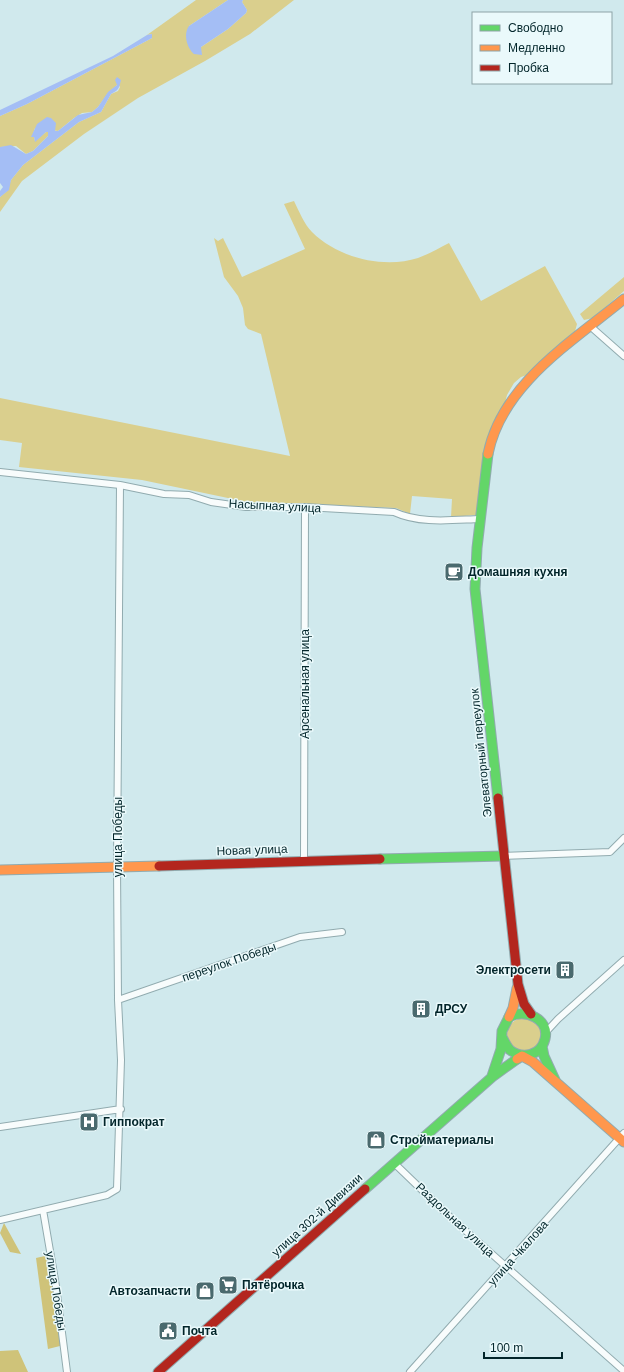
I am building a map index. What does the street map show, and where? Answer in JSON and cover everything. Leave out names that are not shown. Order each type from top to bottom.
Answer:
[{"type":"main road","name":"Элеваторный переулок","points":[[531,1014],[524,1004],[518,984],[476,599],[475,569],[488,452],[496,426],[505,409],[531,379],[590,326],[624,299]]},
{"type":"main road","name":"Новая улица","points":[[0,870],[304,860],[504,856]]},
{"type":"main road","name":"Элеваторный переулок","points":[[509,1017],[513,1008],[518,984]]},
{"type":"main road","points":[[542,1046],[530,1056],[513,1054],[508,1050],[502,1038],[502,1031],[509,1017],[523,1012],[531,1014],[544,1028],[542,1046],[544,1056],[558,1085]]},
{"type":"main road","name":"улица 302-й Дивизии","points":[[492,1077],[498,1062],[502,1038]]},
{"type":"main road","points":[[522,1056],[533,1062],[558,1085],[622,1138]]},
{"type":"main road","name":"улица 302-й Дивизии","points":[[158,1372],[492,1077],[522,1056]]},
{"type":"street","points":[[590,326],[624,356]]},
{"type":"street","name":"Насыпная улица","points":[[0,472],[120,485],[164,494],[189,495],[211,502],[246,507],[305,507],[394,512],[406,518],[440,520],[480,519]]},
{"type":"street","name":"улица Победы","points":[[67,1372],[56,1286],[43,1210],[107,1195],[117,1189],[120,1109],[117,866],[120,485]]},
{"type":"street","name":"Арсенальная улица","points":[[304,860],[305,507]]},
{"type":"street","points":[[504,856],[610,852],[624,838]]},
{"type":"street","name":"переулок Победы","points":[[118,1000],[300,937],[342,932]]},
{"type":"street","points":[[544,1028],[558,1019],[624,960]]},
{"type":"street","points":[[544,1028],[558,1019]]},
{"type":"street","points":[[0,1127],[120,1109]]},
{"type":"street","name":"улица Чкалова","points":[[410,1372],[622,1138]]},
{"type":"street","name":"Раздольная улица","points":[[394,1163],[449,1216],[624,1371]]},
{"type":"street","points":[[0,1220],[43,1210]]},
{"type":"shaded area","points":[[196,0],[228,0],[189,26],[201,51],[201,47],[228,29],[246,13],[247,10],[242,2],[243,0],[294,0],[250,34],[138,98],[84,134],[22,181],[0,212],[0,197],[7,191],[11,180],[23,165],[79,122],[101,112],[111,94],[118,91],[120,87],[117,83],[117,85],[92,112],[82,113],[58,131],[35,128],[33,134],[35,141],[46,132],[48,132],[48,136],[33,151],[26,154],[16,146],[0,147],[0,116],[27,104],[152,38],[152,34],[147,35]]},
{"type":"shaded area","points":[[294,201],[304,221],[312,232],[335,249],[362,259],[391,262],[405,261],[418,258],[449,243],[481,301],[545,266],[577,324],[574,335],[530,374],[521,377],[514,383],[507,395],[476,515],[451,517],[452,499],[412,496],[410,514],[396,508],[247,502],[142,480],[19,467],[22,443],[0,440],[0,398],[290,456],[261,334],[248,329],[245,325],[243,308],[238,296],[224,277],[214,238],[218,241],[223,238],[242,277],[305,249],[284,204]]},
{"type":"shaded area","points":[[624,277],[624,291],[593,318],[584,320],[580,314]]},
{"type":"shaded area","points":[[524,1018],[536,1023],[541,1035],[536,1047],[524,1052],[512,1047],[507,1035],[512,1023]]},
{"type":"shaded area","points":[[4,1223],[21,1254],[10,1252],[0,1233]]},
{"type":"shaded area","points":[[49,1255],[64,1345],[48,1349],[36,1258]]},
{"type":"shaded area","points":[[18,1350],[28,1372],[0,1372],[0,1351]]},
{"type":"water","points":[[228,0],[243,0],[242,2],[247,10],[246,13],[228,29],[201,47],[202,55],[194,54],[189,48],[187,41],[187,29],[189,26]]},
{"type":"water","points":[[152,34],[152,38],[27,104],[0,116],[0,110],[113,56],[147,35]]},
{"type":"water","points":[[117,77],[121,80],[119,87],[111,94],[101,112],[79,122],[23,165],[11,180],[9,190],[0,197],[0,191],[3,187],[0,183],[0,147],[11,145],[26,154],[33,151],[48,136],[48,132],[46,132],[35,142],[34,137],[31,137],[37,124],[47,117],[51,118],[56,123],[55,131],[58,131],[78,115],[92,112],[98,107],[108,92],[117,85],[115,80]]},
{"type":"traffic: fast","points":[[488,454],[477,548],[475,589],[498,798]]},
{"type":"traffic: fast","points":[[380,859],[504,856]]},
{"type":"traffic: fast","points":[[492,1076],[501,1049],[502,1031],[509,1017],[522,1014],[535,1017],[544,1026],[546,1032],[545,1039],[540,1049],[526,1055],[520,1055],[510,1050],[502,1037]]},
{"type":"traffic: fast","points":[[542,1046],[544,1056],[555,1080]]},
{"type":"traffic: fast","points":[[365,1189],[492,1077],[517,1059]]},
{"type":"traffic: slow","points":[[488,454],[496,429],[508,406],[523,386],[562,348],[624,299]]},
{"type":"traffic: slow","points":[[0,870],[159,866]]},
{"type":"traffic: slow","points":[[509,1017],[513,1008],[517,988]]},
{"type":"traffic: slow","points":[[517,1059],[522,1056],[533,1062],[624,1142]]},
{"type":"traffic: jam","points":[[498,798],[518,984],[524,1004],[531,1014]]},
{"type":"traffic: jam","points":[[159,866],[380,859]]},
{"type":"traffic: jam","points":[[158,1372],[365,1189]]},
{"type":"place","name":"Домашняя кухня","points":[[454,572]]},
{"type":"place","name":"Электросети","points":[[565,970]]},
{"type":"place","name":"ДРСУ","points":[[421,1009]]},
{"type":"place","name":"Гиппократ","points":[[89,1122]]},
{"type":"place","name":"Стройматериалы","points":[[376,1140]]},
{"type":"place","name":"Пятёрочка","points":[[228,1285]]},
{"type":"place","name":"Автозапчасти","points":[[205,1291]]},
{"type":"place","name":"Почта","points":[[168,1331]]}]
